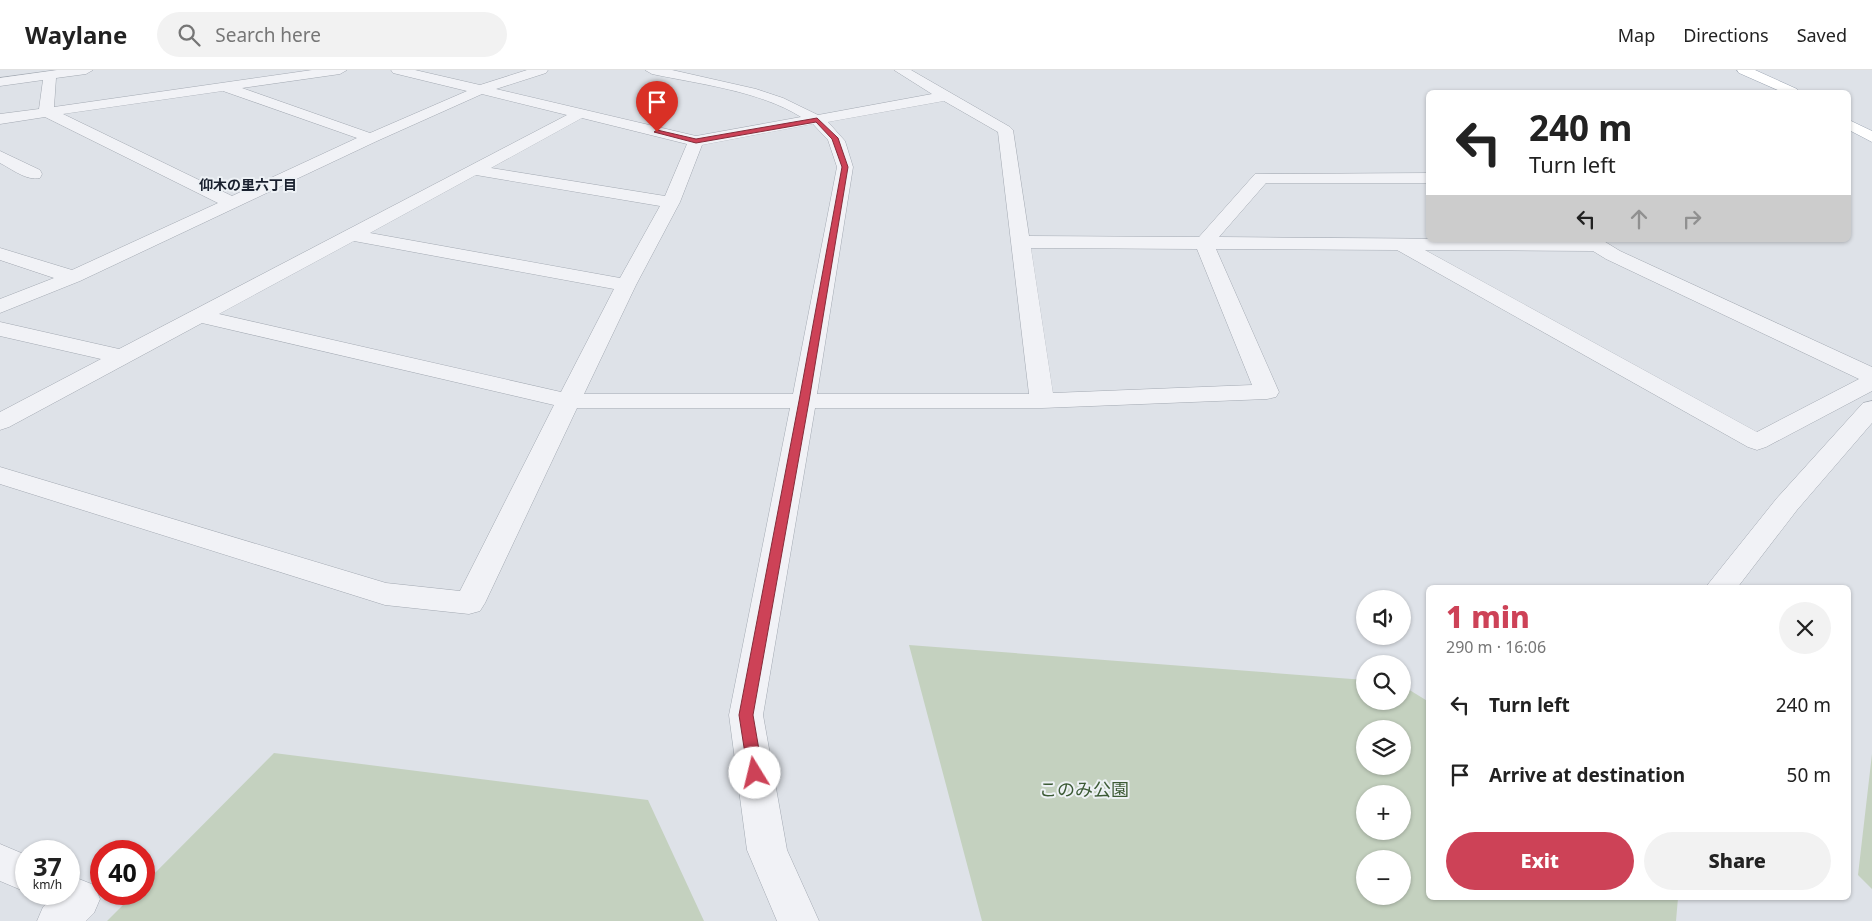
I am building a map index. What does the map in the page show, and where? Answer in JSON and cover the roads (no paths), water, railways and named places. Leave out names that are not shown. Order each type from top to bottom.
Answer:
[{"type":"main road","points":[[1744,70],[1788,90]]},
{"type":"main road","points":[[1851,125],[1872,137]]},
{"type":"street","points":[[0,82],[86,70]]},
{"type":"street","points":[[0,119],[340,70]]},
{"type":"street","points":[[398,70],[696,141],[945,96]]},
{"type":"street","points":[[0,307],[73,277],[370,138],[482,90],[542,70]]},
{"type":"street","points":[[652,70],[752,91],[817,119],[835,138],[845,167],[746,715],[767,850],[798,921]]},
{"type":"street","points":[[901,70],[1005,130],[1042,401]]},
{"type":"street","points":[[46,112],[50,75]]},
{"type":"street","points":[[224,87],[370,138]]},
{"type":"street","points":[[46,112],[232,203]]},
{"type":"street","points":[[0,422],[579,114]]},
{"type":"street","points":[[0,475],[385,594],[469,603],[626,285],[671,202],[696,141]]},
{"type":"street","points":[[0,156],[34,174]]},
{"type":"street","points":[[474,170],[671,202]]},
{"type":"street","points":[[1204,243],[1261,178],[1426,178]]},
{"type":"street","points":[[351,235],[626,285]]},
{"type":"street","points":[[1021,242],[1403,245],[1592,243],[1613,256],[1872,376]]},
{"type":"street","points":[[200,316],[568,401],[1042,401],[1267,392],[1204,243]]},
{"type":"street","points":[[1403,245],[1757,442],[1872,381]]},
{"type":"street","points":[[0,254],[73,277]]},
{"type":"street","points":[[0,329],[123,356]]},
{"type":"street","points":[[1722,585],[1787,504],[1872,408]]},
{"type":"street","points":[[0,862],[15,869]]},
{"type":"street","points":[[58,921],[74,905]]},
{"type":"district","name":"仰木の里六丁目","points":[[248,185]]},
{"type":"park label","name":"このみ公園","points":[[1084,790]]}]
